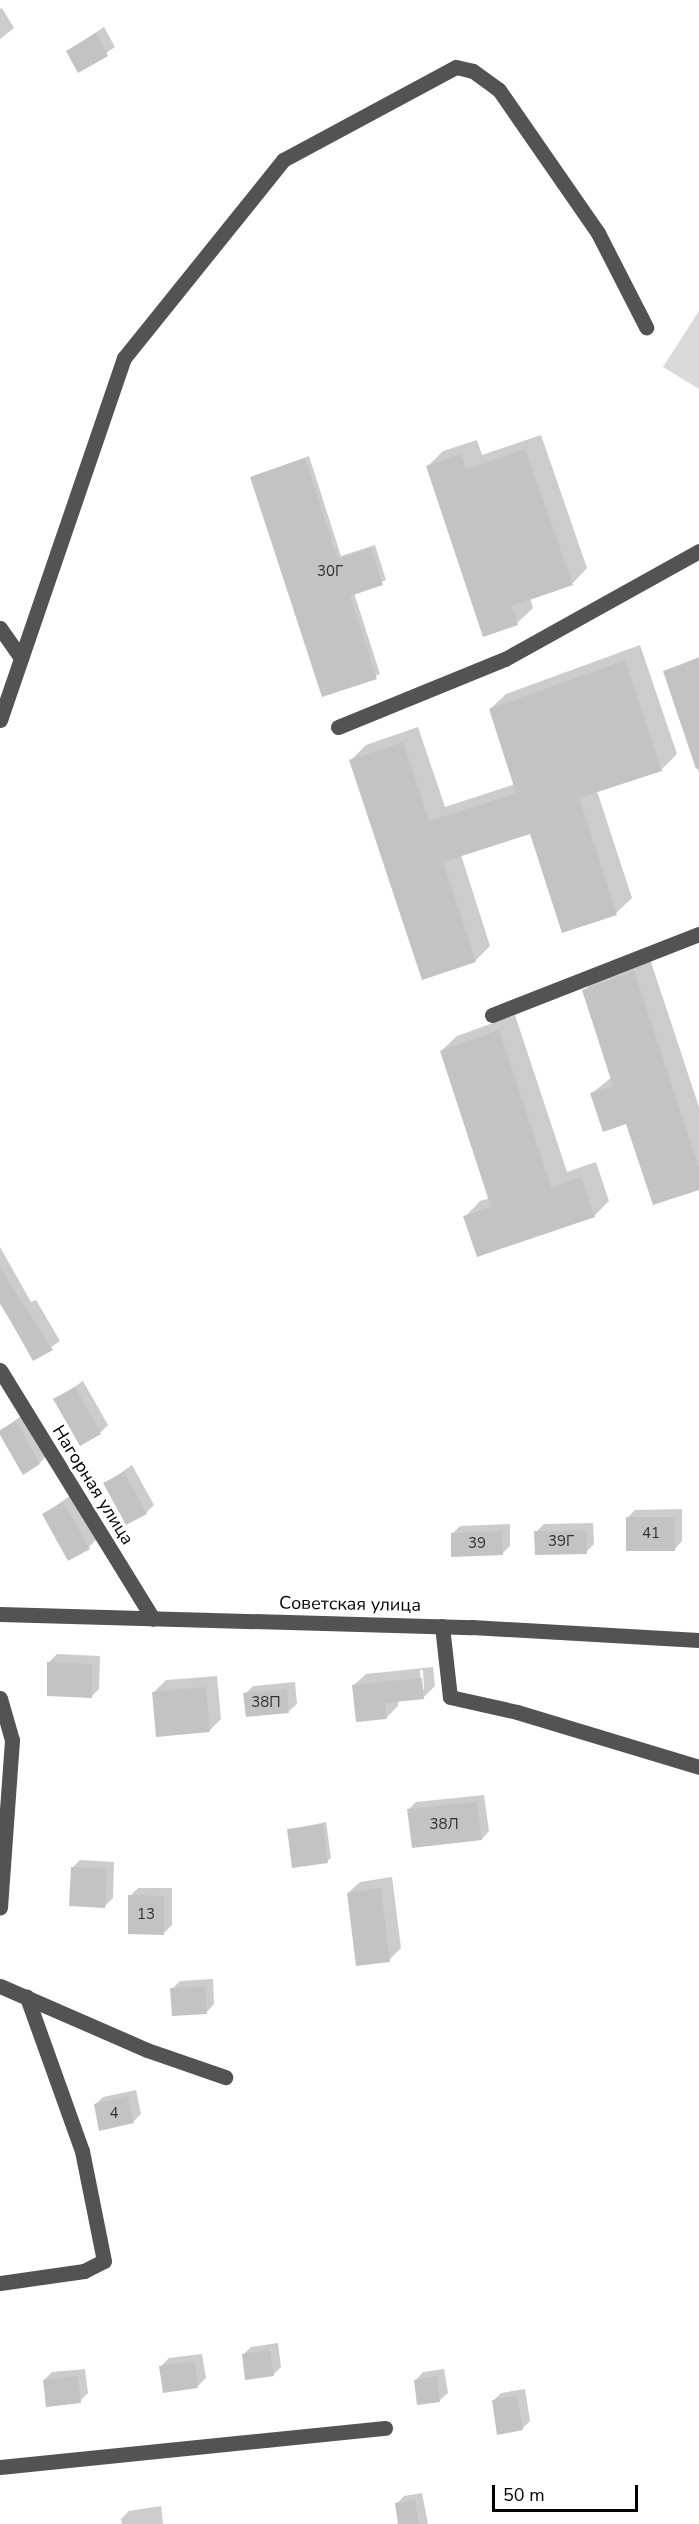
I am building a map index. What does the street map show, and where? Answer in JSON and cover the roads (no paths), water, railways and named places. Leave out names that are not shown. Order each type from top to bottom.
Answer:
[{"type":"street","points":[[0,720],[124,358],[283,160],[456,67],[473,71],[499,90],[598,232],[646,327]]},
{"type":"street","points":[[338,727],[505,659],[699,551]]},
{"type":"street","points":[[0,628],[21,658]]},
{"type":"street","points":[[492,1015],[699,934]]},
{"type":"street","name":"Нагорная улица","points":[[0,1370],[153,1619]]},
{"type":"street","name":"Советская улица","points":[[0,1614],[442,1626],[699,1640]]},
{"type":"street","points":[[442,1626],[450,1697],[517,1712],[699,1767]]},
{"type":"street","points":[[0,1698],[12,1740],[0,1908]]},
{"type":"street","points":[[0,1986],[147,2049],[225,2077]]},
{"type":"street","points":[[0,2283],[84,2271],[104,2261],[82,2151],[27,1998]]},
{"type":"street","points":[[0,2467],[385,2428]]}]
